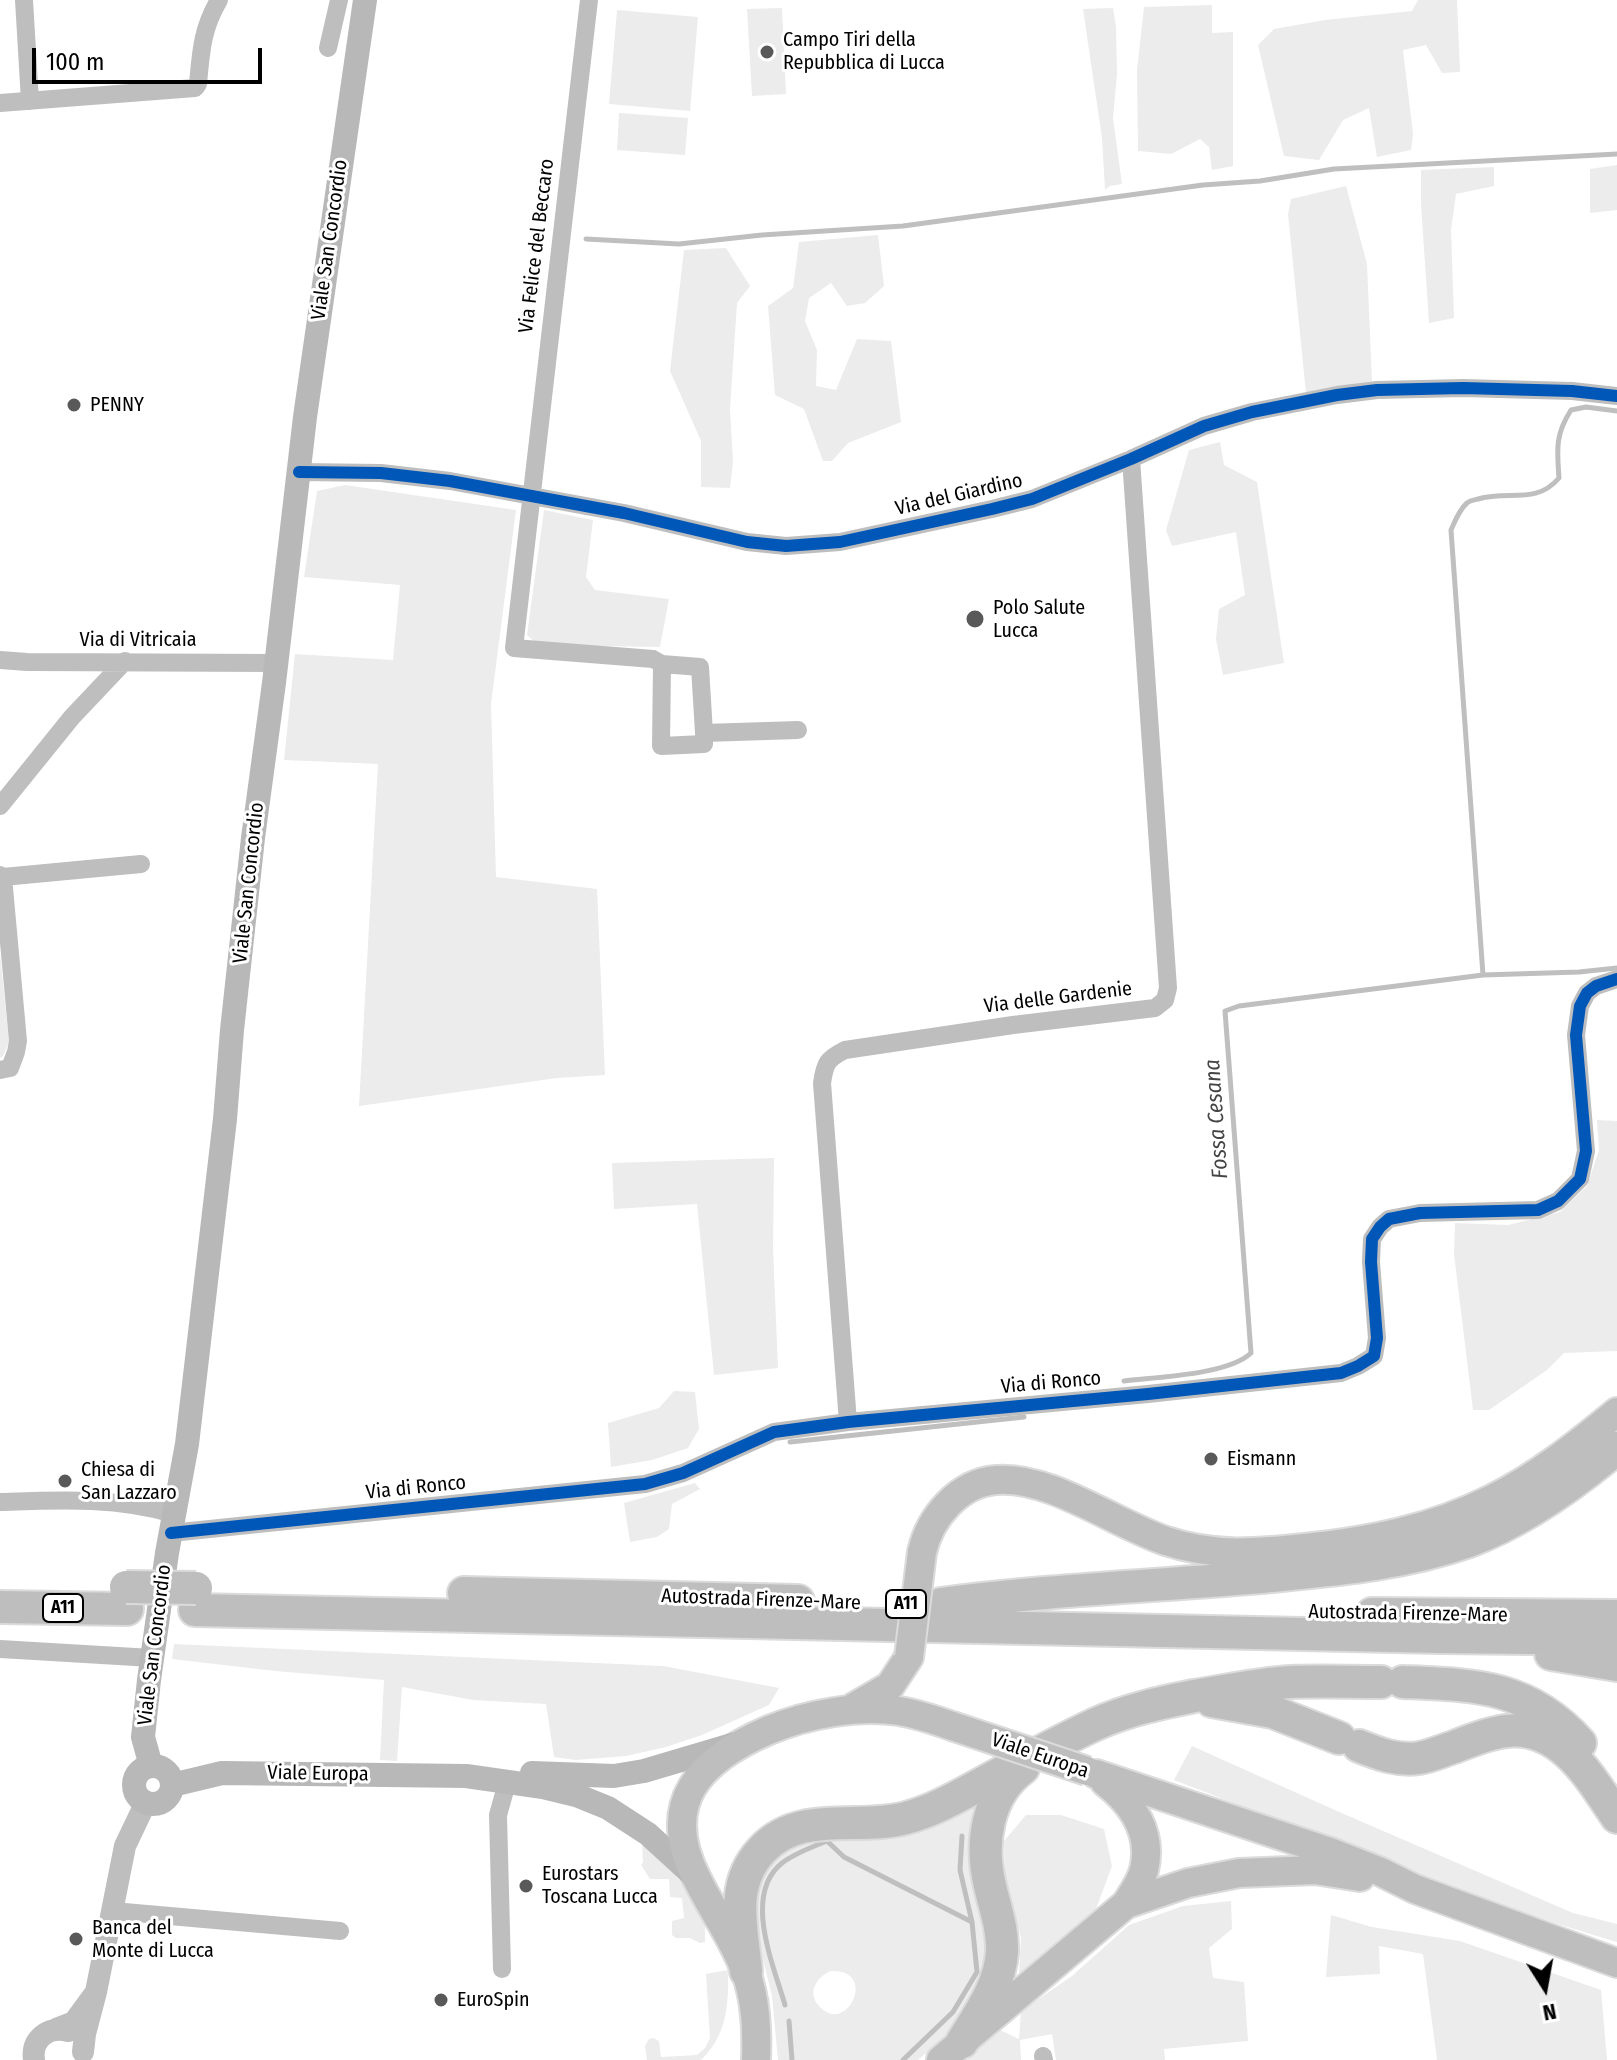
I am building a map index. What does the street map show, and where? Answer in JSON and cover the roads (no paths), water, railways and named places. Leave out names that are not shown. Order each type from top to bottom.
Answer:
[{"type":"highway","points":[[941,1604],[1330,1571],[1405,1560],[1470,1540],[1515,1518],[1586,1474],[1617,1448]]},
{"type":"highway","name":"Autostrada Firenze-Mare","points":[[0,1585],[126,1598]]},
{"type":"highway","name":"Autostrada Firenze-Mare","points":[[0,1607],[126,1598],[195,1599],[1441,1637],[1617,1639]]},
{"type":"highway","name":"Autostrada Firenze-Mare","points":[[195,1599],[724,1598],[1321,1614],[1617,1616]]},
{"type":"highway","points":[[1441,1637],[1617,1665]]},
{"type":"highway","points":[[746,1971],[739,1904],[741,1889],[752,1863],[774,1840],[813,1824],[880,1822],[919,1814],[1065,1739],[1126,1712],[1190,1697],[1280,1683],[1392,1682],[1452,1684],[1493,1690],[1525,1700],[1556,1719],[1585,1749],[1617,1794]]},
{"type":"highway","points":[[1190,1697],[1273,1712],[1391,1757],[1431,1756],[1506,1730],[1531,1732],[1557,1743],[1570,1754],[1617,1817]]},
{"type":"highway","points":[[951,2051],[990,1995],[1000,1967],[1000,1924],[985,1852],[992,1810],[997,1797],[1017,1773],[1065,1739]]},
{"type":"main road","name":"Viale San Concordio","points":[[151,1766],[143,1737],[152,1658],[187,1444],[225,1119],[253,838],[313,359],[365,0]]},
{"type":"main road","points":[[944,1723],[917,1694],[909,1657],[922,1552],[931,1528],[945,1507],[970,1488],[994,1480],[1036,1484],[1162,1540],[1204,1551],[1244,1554],[1359,1542],[1433,1523],[1492,1499],[1553,1461],[1617,1412]]},
{"type":"main road","points":[[846,1711],[890,1686],[909,1657]]},
{"type":"main road","name":"Viale Europa","points":[[466,1776],[484,1773],[614,1776],[644,1771],[743,1741],[796,1721],[846,1711],[884,1710],[944,1723],[1092,1773],[1127,1801],[1141,1825],[1146,1851],[1144,1869],[1138,1883],[1126,1904],[951,2051]]},
{"type":"main road","name":"Viale Europa","points":[[743,1741],[711,1764],[692,1787],[681,1819],[682,1837],[696,1878],[746,1971],[763,2060]]},
{"type":"main road","points":[[157,1766],[168,1773],[172,1785],[164,1801],[158,1803],[146,1802],[137,1794],[135,1782],[140,1771],[157,1766]]},
{"type":"main road","name":"Viale Europa","points":[[172,1785],[222,1773],[466,1776],[543,1787],[576,1795],[608,1808],[648,1834],[696,1878]]},
{"type":"main road","points":[[1092,1773],[1330,1852],[1415,1889],[1617,1963]]},
{"type":"main road","points":[[1126,1904],[1188,1883],[1239,1873],[1315,1870],[1415,1889]]},
{"type":"main road","name":"Viale Europa","points":[[756,2060],[757,2030]]},
{"type":"street","points":[[24,0],[30,101]]},
{"type":"street","points":[[0,103],[195,88],[207,20],[219,0]]},
{"type":"street","points":[[328,48],[339,0]]},
{"type":"street","name":"Via Felice del Beccaro","points":[[530,496],[589,0]]},
{"type":"street","name":"Via del Giardino","points":[[299,472],[381,473],[450,481],[624,513],[747,542],[786,546],[840,542],[1032,499],[1204,426],[1252,412],[1350,393],[1463,388],[1572,391],[1617,396]]},
{"type":"street","name":"Via delle Gardenie","points":[[848,1422],[822,1083],[824,1068],[830,1057],[845,1050],[1155,1008],[1165,1000],[1168,988],[1131,459]]},
{"type":"street","points":[[530,496],[514,648],[653,659],[662,664],[700,667],[704,744],[661,746],[662,664]]},
{"type":"street","name":"Via di Vitricaia","points":[[0,660],[276,663]]},
{"type":"street","points":[[0,806],[72,717],[125,661]]},
{"type":"street","points":[[704,733],[798,730]]},
{"type":"street","points":[[0,1070],[10,1068],[18,1041],[1,876],[141,864]]},
{"type":"street","name":"Via di Ronco","points":[[0,1502],[105,1501],[172,1524],[645,1484],[683,1473],[774,1432],[1341,1373],[1374,1356],[1377,1338],[1372,1239],[1389,1219],[1420,1213],[1538,1210],[1558,1201],[1580,1179],[1586,1151],[1576,1035],[1580,1006],[1587,993],[1596,986],[1617,979]]},
{"type":"street","points":[[0,1649],[152,1658]]},
{"type":"street","points":[[502,1969],[498,1815],[507,1783]]},
{"type":"street","points":[[83,2056],[125,1846],[146,1802]]},
{"type":"street","points":[[113,1911],[340,1931]]},
{"type":"street","points":[[29,2058],[40,2037],[74,2022],[96,1992]]},
{"type":"street","points":[[56,2029],[73,2034],[82,2045],[83,2056]]},
{"type":"waterway","points":[[586,239],[679,244],[903,226],[1334,169],[1617,154]]},
{"type":"waterway","points":[[1483,975],[1451,530],[1459,512],[1469,502],[1531,494],[1550,486],[1559,478],[1558,442],[1571,410],[1586,407],[1617,411]]},
{"type":"waterway","name":"Fossa Cesana","points":[[1124,1381],[1209,1370],[1226,1366],[1251,1353],[1225,1011],[1239,1006],[1483,975],[1617,968]]},
{"type":"waterway","name":"Fossa Cesana","points":[[790,1442],[1024,1417]]},
{"type":"waterway","points":[[903,2060],[953,2012],[977,1972],[972,1922],[960,1870],[962,1836]]},
{"type":"waterway","points":[[785,2005],[764,1931],[764,1893],[770,1877],[782,1863],[804,1850],[827,1841],[844,1857],[972,1922]]},
{"type":"waterway","points":[[789,2021],[792,2060]]},
{"type":"place","name":"Campo Tiri della Repubblica di Lucca","points":[[767,52]]},
{"type":"place","name":"PENNY","points":[[74,405]]},
{"type":"place","name":"Polo Salute Lucca","points":[[975,619]]},
{"type":"place","name":"Eismann","points":[[1211,1459]]},
{"type":"place","name":"Chiesa di San Lazzaro","points":[[65,1481]]},
{"type":"place","name":"Eurostars Toscana Lucca","points":[[526,1886]]},
{"type":"place","name":"Banca del Monte di Lucca","points":[[76,1939]]},
{"type":"place","name":"EuroSpin","points":[[441,2000]]}]
